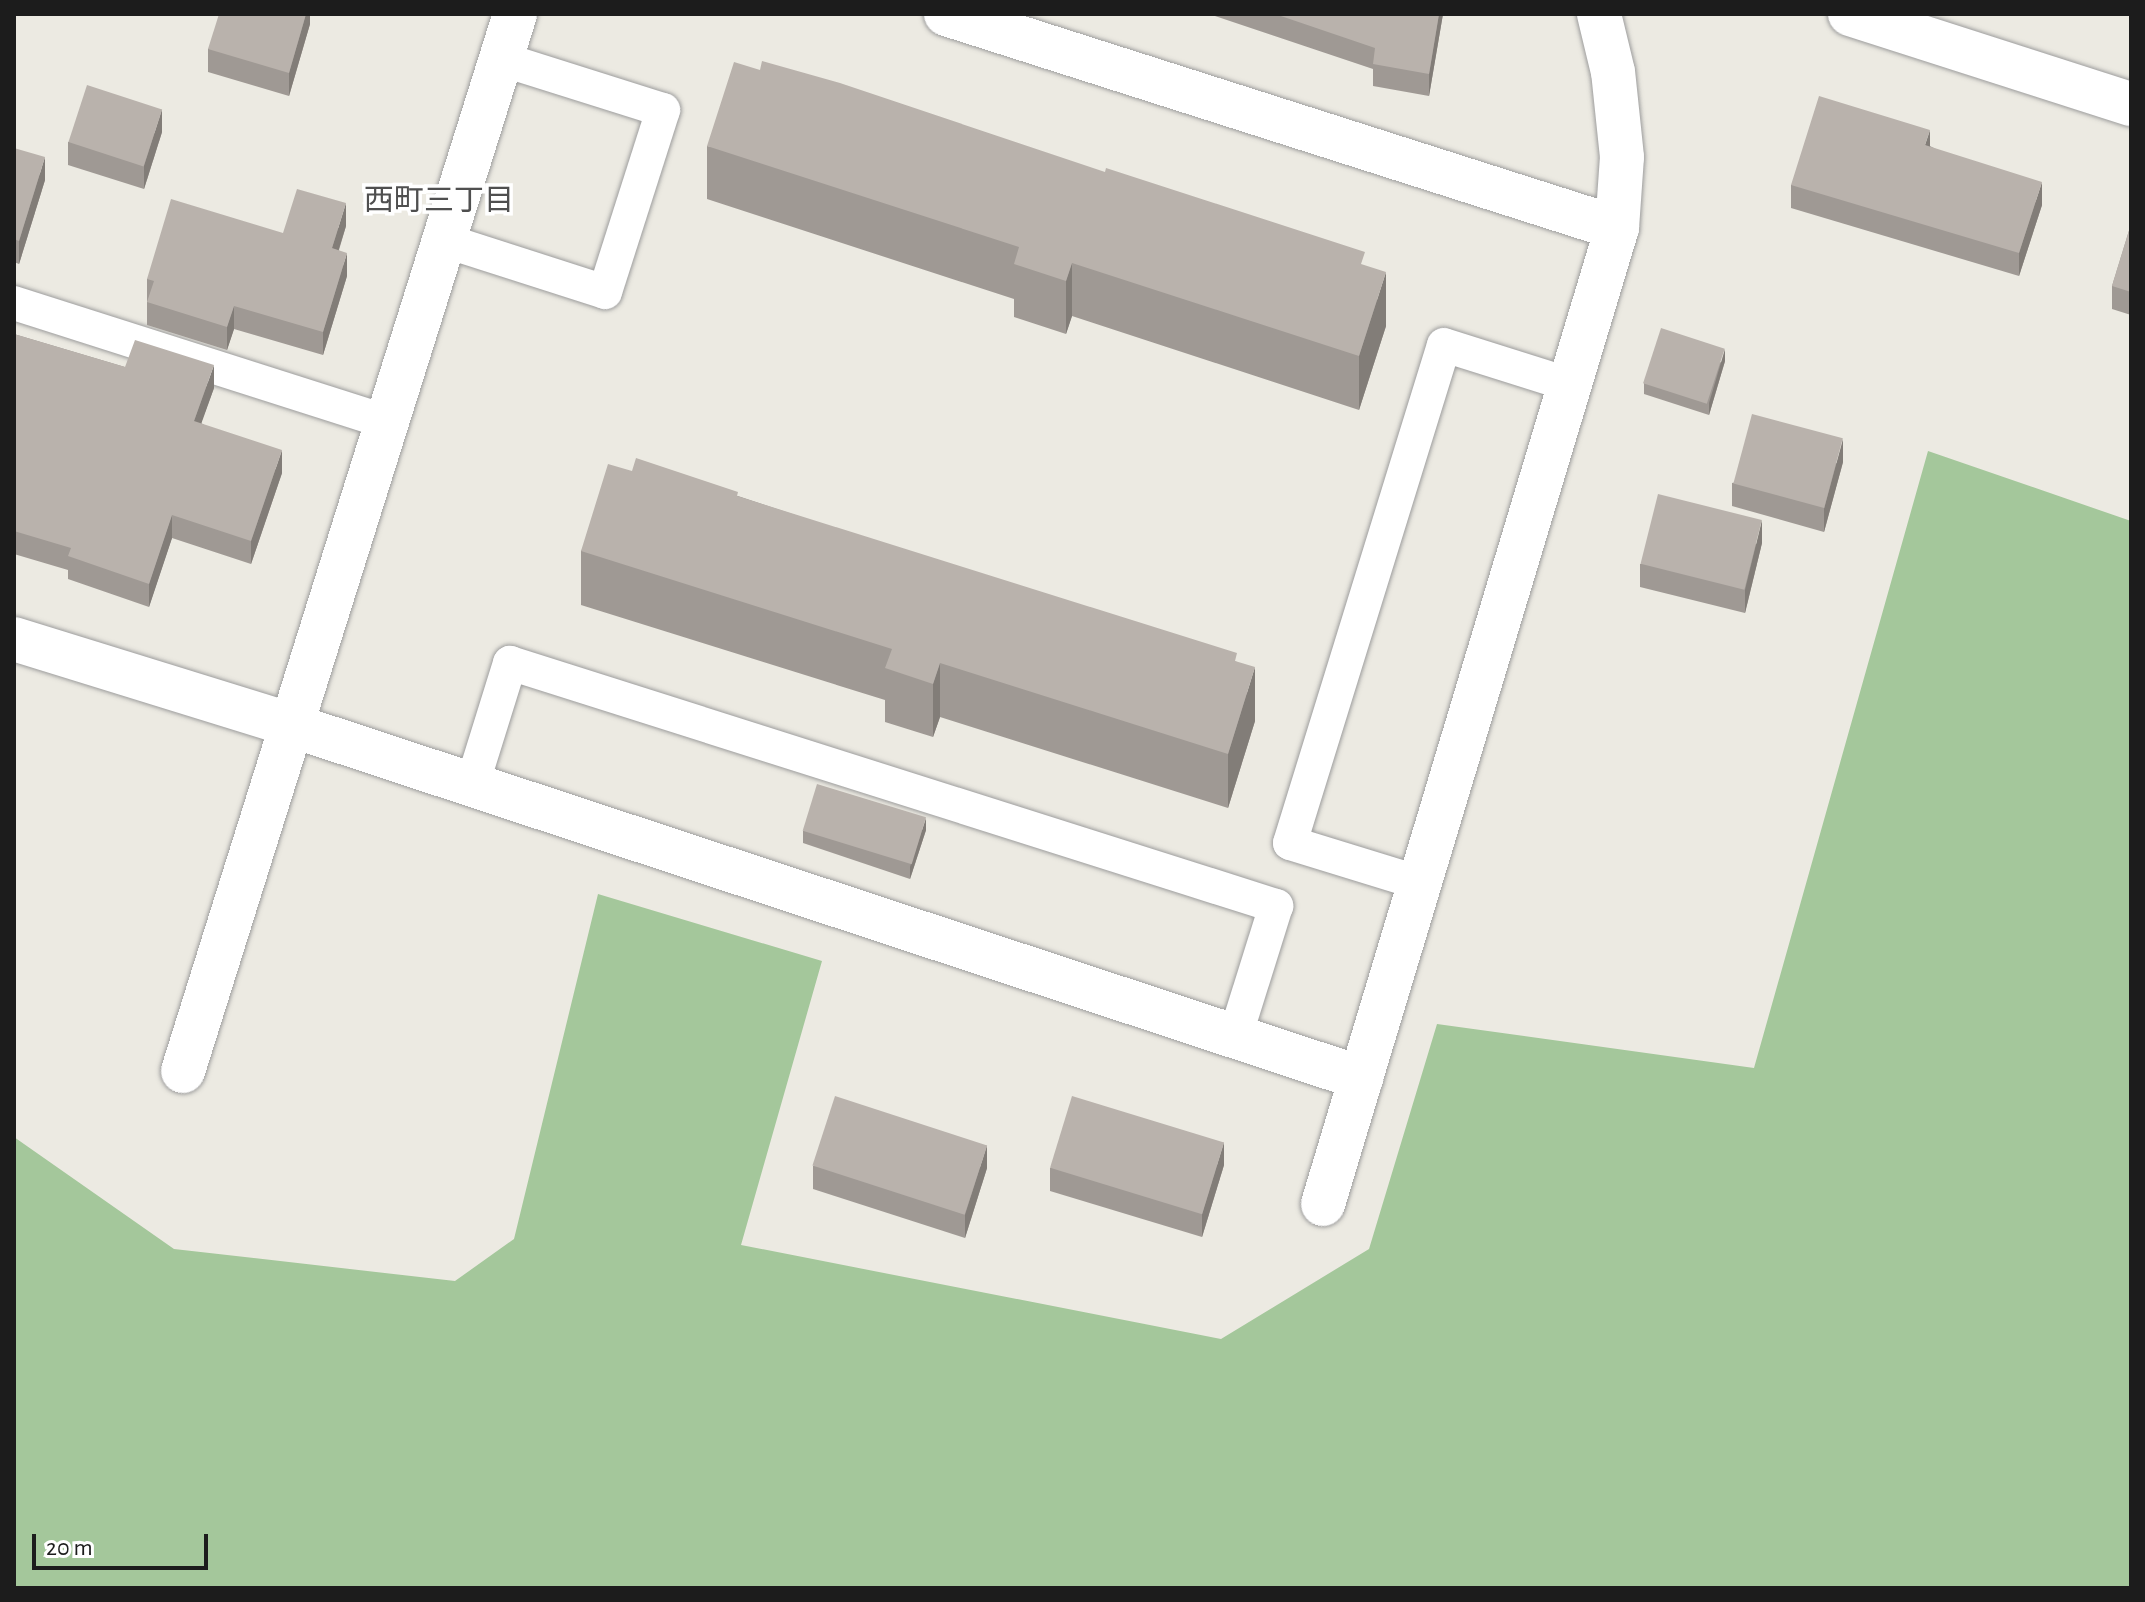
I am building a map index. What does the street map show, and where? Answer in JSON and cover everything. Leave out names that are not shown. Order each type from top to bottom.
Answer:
[{"type":"street","points":[[183,1071],[515,14]]},
{"type":"street","points":[[946,14],[1617,228]]},
{"type":"street","points":[[1323,1204],[1617,228],[1622,157],[1613,72],[1599,14]]},
{"type":"street","points":[[1850,14],[2131,104]]},
{"type":"street","points":[[14,639],[291,725],[1361,1078]]},
{"type":"lane","points":[[443,240],[605,292],[663,110],[501,59]]},
{"type":"lane","points":[[14,303],[386,422]]},
{"type":"lane","points":[[1420,883],[1290,843],[1444,345],[1571,385]]},
{"type":"lane","points":[[472,785],[510,663],[1276,906],[1235,1037]]},
{"type":"green space","points":[[1928,451],[2131,521],[2131,1588],[14,1588],[14,1137],[174,1249],[455,1281],[514,1239],[598,894],[822,961],[741,1245],[1221,1339],[1369,1249],[1437,1024],[1754,1068]]},
{"type":"building","points":[[219,14],[306,14],[289,73],[208,49]]},
{"type":"building","points":[[1275,14],[1439,14],[1429,74],[1373,64],[1375,48]]},
{"type":"building","points":[[762,61],[840,83],[1105,172],[1106,168],[1365,252],[1361,264],[1386,272],[1359,356],[1072,263],[1066,281],[1014,264],[1019,247],[707,146],[734,62],[760,70]]},
{"type":"building","points":[[87,85],[162,109],[144,166],[68,142]]},
{"type":"building","points":[[1819,96],[1930,130],[1925,145],[2042,182],[2019,253],[1791,185]]},
{"type":"building","points":[[14,148],[45,157],[19,241],[14,239]]},
{"type":"building","points":[[297,189],[346,203],[332,248],[347,253],[323,332],[234,306],[227,327],[147,302],[154,281],[147,279],[171,199],[283,233]]},
{"type":"building","points":[[2131,224],[2131,292],[2112,286]]},
{"type":"building","points":[[1661,328],[1725,349],[1707,404],[1643,383]]},
{"type":"building","points":[[14,334],[125,367],[135,340],[214,365],[194,421],[282,450],[251,541],[172,515],[149,584],[68,556],[71,548],[14,531]]},
{"type":"building","points":[[1752,414],[1843,438],[1824,508],[1733,484]]},
{"type":"building","points":[[636,458],[738,492],[737,496],[1237,653],[1235,661],[1255,667],[1228,754],[940,663],[933,684],[885,668],[892,649],[581,551],[608,464],[632,471]]},
{"type":"building","points":[[1658,494],[1762,520],[1744,590],[1641,564]]},
{"type":"building","points":[[817,784],[926,817],[912,864],[803,831]]},
{"type":"building","points":[[835,1096],[987,1145],[965,1215],[812,1165]]},
{"type":"building","points":[[1072,1096],[1224,1142],[1202,1214],[1050,1168]]},
{"type":"district","name":"西町三丁目","points":[[439,201]]}]
